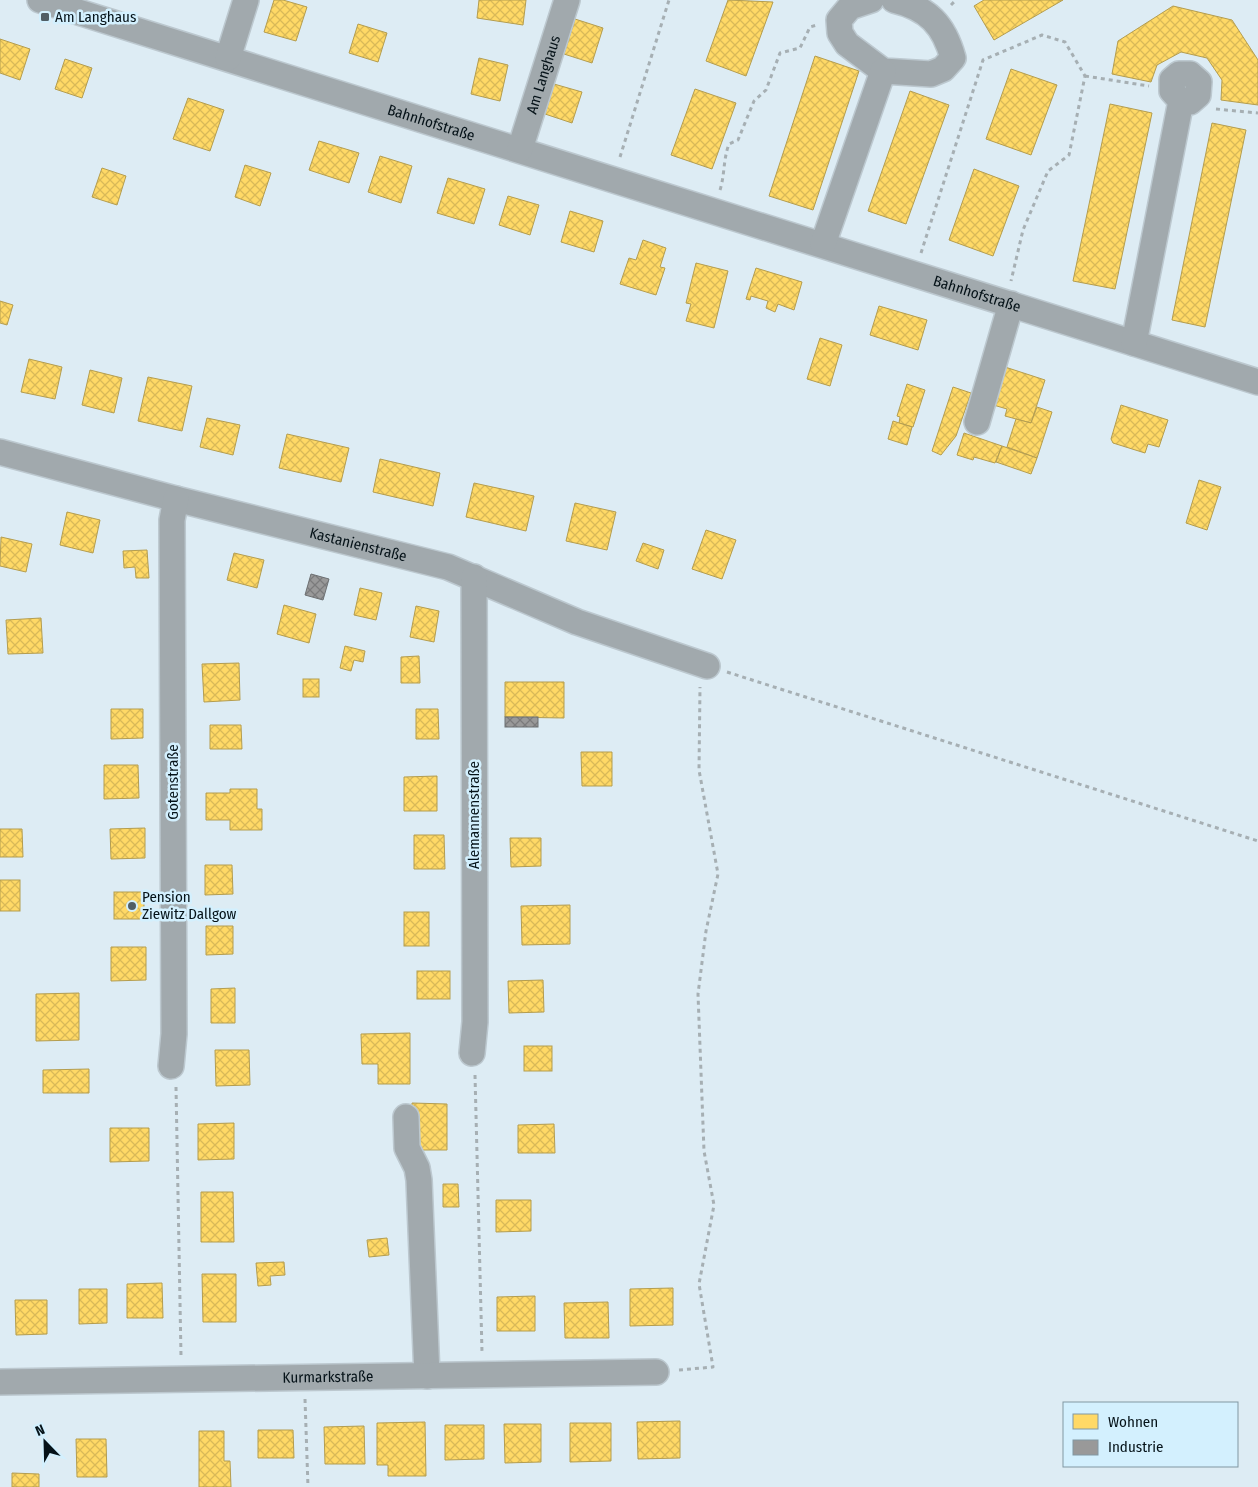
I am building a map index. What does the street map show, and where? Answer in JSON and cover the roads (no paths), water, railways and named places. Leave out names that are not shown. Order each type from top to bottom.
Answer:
[{"type":"street","name":"Bahnhofstraße","points":[[40,0],[1258,382]]},
{"type":"street","points":[[228,58],[246,0]]},
{"type":"street","name":"Am Langhaus","points":[[520,149],[567,0]]},
{"type":"street","points":[[871,0],[850,7],[839,20],[840,33],[847,44],[883,71],[931,74],[943,69],[953,58],[948,39],[930,15],[910,4],[894,0]]},
{"type":"street","points":[[822,244],[883,71]]},
{"type":"street","points":[[1134,343],[1184,94]]},
{"type":"street","points":[[977,422],[1009,304]]},
{"type":"street","name":"Kastanienstraße","points":[[0,452],[176,499],[448,567],[577,622],[707,666]]},
{"type":"street","name":"Gotenstraße","points":[[171,1066],[174,1034],[172,520],[176,499]]},
{"type":"street","name":"Alemannenstraße","points":[[472,1052],[475,1022],[474,577]]},
{"type":"street","points":[[406,1118],[407,1148],[417,1168],[419,1180],[427,1376]]},
{"type":"street","name":"Kurmarkstraße","points":[[0,1382],[656,1372]]},
{"type":"place","name":"Am Langhaus","points":[[45,17]]},
{"type":"place","name":"Pension Ziewitz Dallgow","points":[[132,906]]}]
